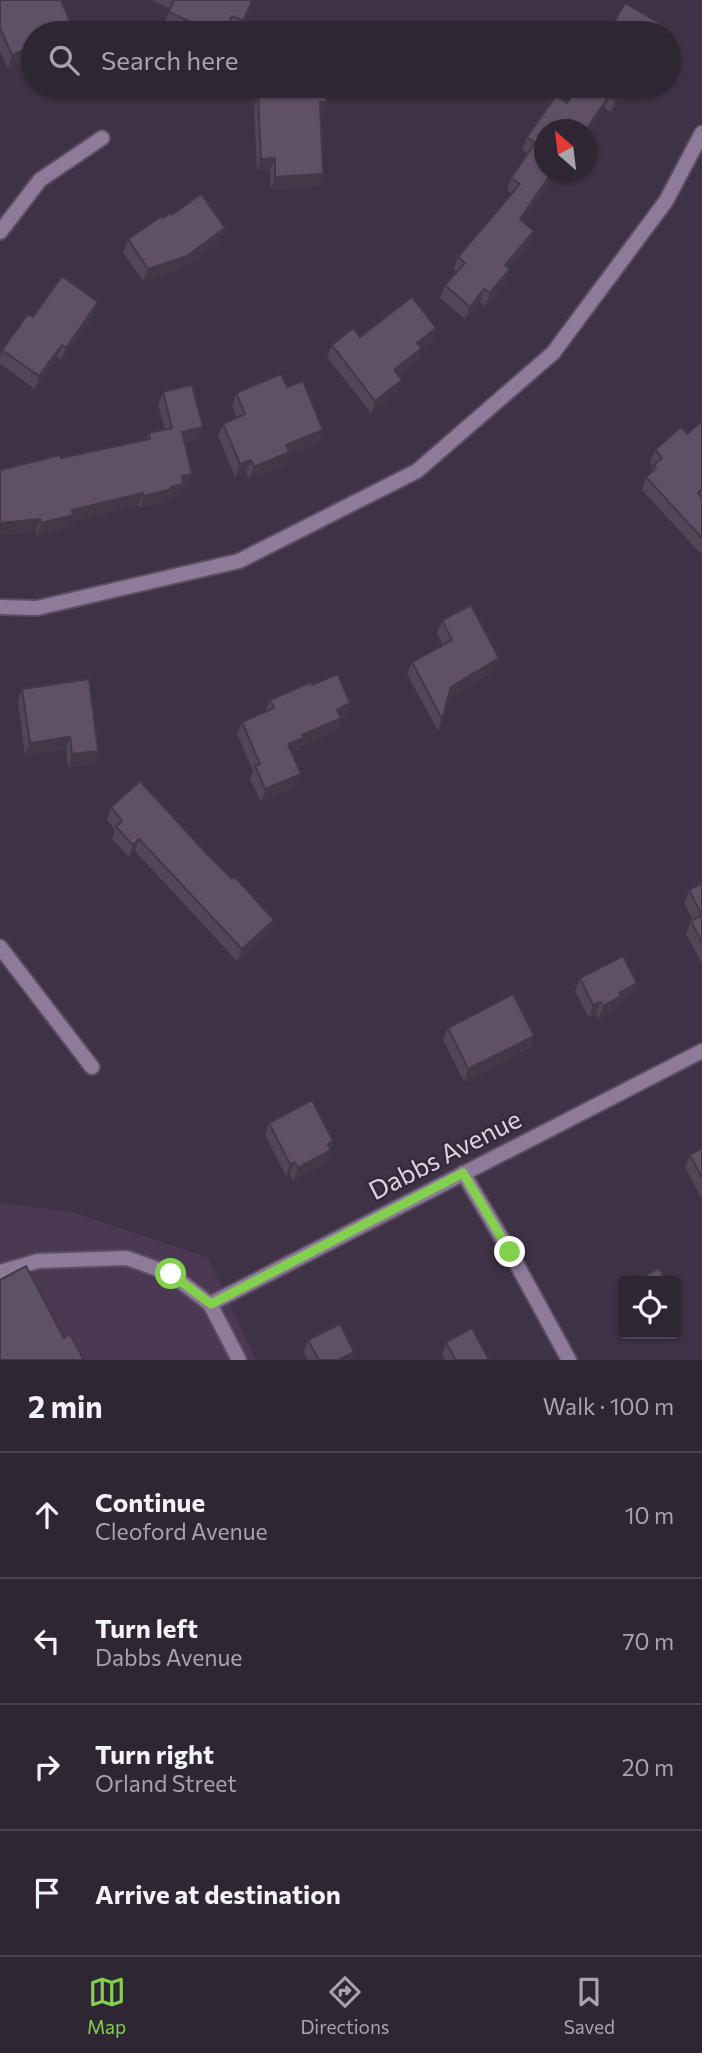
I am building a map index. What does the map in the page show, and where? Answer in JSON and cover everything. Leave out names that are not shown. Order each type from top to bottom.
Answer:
[{"type":"street","points":[[0,607],[37,608],[239,561],[417,471],[553,353],[666,201],[702,133]]},
{"type":"street","points":[[0,232],[40,180],[102,138]]},
{"type":"street","points":[[0,947],[92,1067]]},
{"type":"street","name":"Dabbs Avenue","points":[[211,1304],[702,1051]]},
{"type":"street","points":[[463,1173],[569,1360]]},
{"type":"street","points":[[0,1272],[37,1261],[127,1258],[171,1274],[211,1304],[239,1360]]},
{"type":"shaded area","points":[[0,1203],[72,1212],[208,1258],[256,1360],[0,1360]]},
{"type":"building","points":[[0,0],[61,0],[70,21],[21,21],[21,51],[12,55],[0,28]]},
{"type":"building","points":[[174,0],[252,1],[243,21],[232,16],[229,21],[188,21],[169,12]]},
{"type":"building","points":[[625,3],[656,21],[615,21]]},
{"type":"building","points":[[258,98],[327,98],[327,102],[320,102],[323,174],[275,177],[275,158],[261,159]]},
{"type":"building","points":[[555,98],[567,103],[570,98],[608,98],[593,119],[540,119]]},
{"type":"building","points":[[534,127],[534,142],[527,137]]},
{"type":"building","points":[[534,144],[534,182],[545,182],[520,219],[534,231],[505,265],[510,269],[490,293],[484,289],[470,307],[445,285],[465,263],[458,257],[520,184],[511,178]]},
{"type":"building","points":[[201,194],[225,228],[187,256],[148,269],[128,239],[162,216],[163,218],[170,213],[172,215]]},
{"type":"building","points":[[62,276],[98,302],[66,348],[62,345],[39,376],[2,350],[28,314],[33,317]]},
{"type":"building","points":[[412,297],[436,328],[417,343],[422,348],[394,370],[402,380],[375,401],[332,345],[353,328],[360,337]]},
{"type":"building","points":[[281,374],[287,387],[303,381],[323,430],[286,445],[289,452],[254,467],[251,460],[240,464],[223,424],[245,414],[236,393]]},
{"type":"building","points":[[192,385],[203,427],[182,432],[192,474],[182,476],[183,484],[144,496],[143,493],[72,510],[73,515],[41,523],[40,519],[0,523],[0,470],[60,455],[61,458],[150,439],[149,433],[172,428],[163,392]]},
{"type":"building","points":[[702,421],[702,489],[698,493],[702,498],[702,538],[646,477],[662,458],[655,450],[681,427],[687,434]]},
{"type":"building","points":[[471,605],[499,658],[451,687],[442,719],[412,662],[452,640],[442,620]]},
{"type":"building","points":[[338,674],[350,703],[337,710],[341,718],[288,744],[301,774],[265,789],[255,766],[260,764],[242,722],[274,708],[270,700],[311,682],[312,685]]},
{"type":"building","points":[[89,679],[98,751],[72,754],[70,737],[30,743],[22,689]]},
{"type":"building","points":[[140,781],[208,855],[232,879],[235,877],[274,920],[242,949],[139,839],[133,845],[116,827],[122,821],[111,807]]},
{"type":"building","points":[[702,883],[702,915],[689,890]]},
{"type":"building","points":[[702,915],[702,943],[691,921]]},
{"type":"building","points":[[623,956],[637,983],[603,1006],[600,1002],[593,1005],[580,978]]},
{"type":"building","points":[[513,994],[534,1036],[468,1069],[448,1028]]},
{"type":"building","points":[[312,1100],[333,1141],[328,1144],[331,1150],[298,1168],[295,1162],[290,1164],[269,1123]]},
{"type":"building","points":[[702,1148],[702,1178],[690,1155]]},
{"type":"building","points":[[26,1266],[64,1338],[70,1334],[84,1360],[0,1360],[0,1280]]},
{"type":"building","points":[[659,1268],[663,1276],[645,1276]]},
{"type":"building","points":[[340,1324],[354,1352],[338,1360],[319,1360],[308,1340]]},
{"type":"building","points":[[472,1328],[489,1360],[456,1360],[446,1342]]},
{"type":"route","points":[[171,1274],[211,1304],[463,1173],[510,1252]]}]
